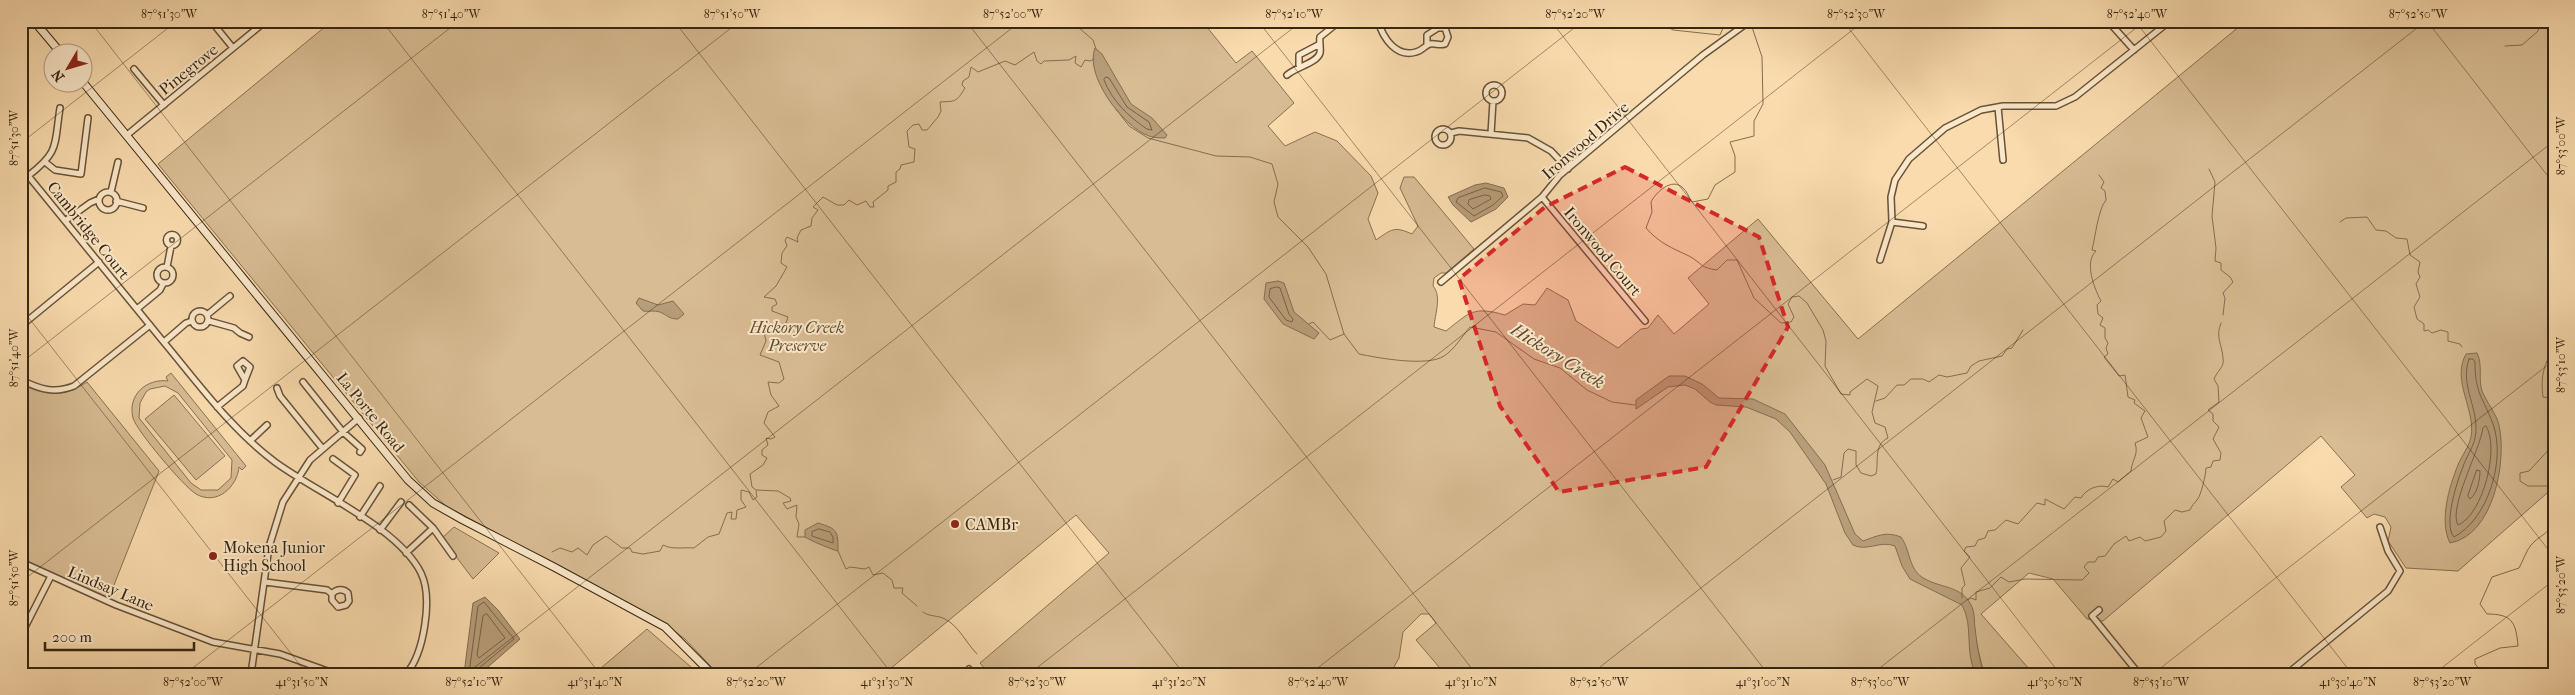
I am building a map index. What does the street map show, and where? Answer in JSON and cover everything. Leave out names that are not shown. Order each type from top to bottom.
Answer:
[{"type":"street","points":[[34,21],[52,42]]},
{"type":"street","points":[[211,21],[233,48]]},
{"type":"street","name":"Pinegrove","points":[[127,135],[266,21]]},
{"type":"street","points":[[1286,75],[1299,65],[1306,66],[1315,60],[1320,53],[1320,37],[1340,21]]},
{"type":"street","points":[[1378,21],[1382,34],[1398,50],[1409,54],[1420,51],[1427,45],[1445,44],[1448,32],[1441,27],[1432,32],[1426,38],[1427,45]]},
{"type":"street","name":"Ironwood Drive","points":[[1441,282],[1542,197],[1568,169],[1703,55],[1750,21]]},
{"type":"street","points":[[2108,21],[2134,50]]},
{"type":"street","points":[[1880,260],[1892,222],[1891,197],[1895,180],[1909,159],[1945,128],[1981,110],[1998,107],[2056,106],[2075,97],[2170,21]]},
{"type":"street","points":[[1299,65],[1299,56],[1320,44]]},
{"type":"street","points":[[134,69],[164,105]]},
{"type":"street","name":"La Porte Road","points":[[91,92],[408,480],[433,503],[664,627],[712,674]]},
{"type":"street","points":[[1491,134],[1493,101]]},
{"type":"street","points":[[1998,107],[2003,160]]},
{"type":"street","points":[[28,176],[45,162],[54,150],[60,108]]},
{"type":"street","points":[[45,162],[54,170],[81,174],[88,118]]},
{"type":"street","points":[[1450,133],[1458,131],[1517,136],[1538,142],[1568,169]]},
{"type":"street","points":[[110,192],[118,162]]},
{"type":"street","name":"Cambridge Court","points":[[21,167],[217,407],[250,440],[298,477],[380,530],[406,553]]},
{"type":"street","points":[[110,192],[115,195],[116,201],[113,208],[106,209],[100,206],[99,199],[102,193],[110,192]]},
{"type":"street","name":"Ironwood Court","points":[[1542,197],[1645,321]]},
{"type":"street","points":[[65,221],[90,203],[99,199]]},
{"type":"street","points":[[116,201],[143,208]]},
{"type":"street","points":[[1892,222],[1923,226]]},
{"type":"street","points":[[137,309],[174,277],[172,271],[167,267],[171,246]]},
{"type":"street","points":[[21,326],[99,262]]},
{"type":"street","name":"Cambridge Court","points":[[164,284],[158,280],[157,274],[161,268],[167,267]]},
{"type":"street","points":[[192,321],[199,328],[205,326],[208,318],[230,296]]},
{"type":"street","points":[[164,342],[186,323],[192,321],[196,313],[202,311],[208,318],[234,328],[249,337]]},
{"type":"street","points":[[21,380],[48,390],[60,390],[74,386],[150,325]]},
{"type":"street","points":[[217,407],[243,386],[245,380]]},
{"type":"street","points":[[303,382],[343,432],[362,448],[360,452]]},
{"type":"street","points":[[277,388],[280,396],[323,449]]},
{"type":"street","points":[[252,674],[272,529],[283,502],[310,460],[359,418]]},
{"type":"street","points":[[250,440],[266,425]]},
{"type":"street","points":[[333,458],[355,475],[338,502]]},
{"type":"street","points":[[360,517],[380,486]]},
{"type":"street","points":[[380,530],[401,502]]},
{"type":"street","points":[[409,506],[433,528],[453,556]]},
{"type":"street","points":[[2287,674],[2388,591],[2395,582],[2400,571],[2388,551],[2380,527]]},
{"type":"street","points":[[406,674],[415,662],[420,650],[426,588],[421,574],[406,553],[433,528]]},
{"type":"street","name":"Lindsay Lane","points":[[21,562],[116,605],[213,642],[280,654],[336,674]]},
{"type":"street","points":[[21,635],[51,576]]},
{"type":"street","points":[[265,582],[327,590],[332,594]]},
{"type":"street","points":[[2099,610],[2092,616],[2138,674]]},
{"type":"highlighted area","points":[[1625,167],[1759,237],[1788,327],[1706,467],[1559,492],[1500,406],[1459,279],[1545,207]]},
{"type":"green space","name":"Hickory Creek Preserve","points":[[332,21],[1202,21],[1236,63],[1252,51],[1294,103],[1268,126],[1285,146],[1315,132],[1337,141],[1371,176],[1378,193],[1368,219],[1376,240],[1386,233],[1397,229],[1412,234],[1418,226],[1400,188],[1404,177],[1414,177],[1474,249],[1446,273],[1441,273],[1434,278],[1433,286],[1438,300],[1434,327],[1446,331],[1472,312],[1486,311],[1505,315],[1523,304],[1535,305],[1547,288],[1568,300],[1576,321],[1618,348],[1641,329],[1648,328],[1658,315],[1674,334],[1709,304],[1688,278],[1758,219],[1858,339],[2246,21],[2554,21],[2554,487],[2458,571],[2406,568],[2388,541],[2391,527],[2385,517],[2374,514],[2367,518],[2341,487],[2355,475],[2321,436],[2103,621],[2087,619],[2053,579],[2029,573],[1981,614],[2030,670],[2025,674],[1984,674],[1975,637],[1981,674],[1636,674],[1630,667],[1622,674],[1445,674],[1416,640],[1436,623],[1429,614],[1421,614],[1403,632],[1399,658],[1390,674],[989,674],[980,663],[1109,553],[1076,515],[884,674],[718,674],[685,639],[658,619],[446,506],[419,482],[158,164]]},
{"type":"green space","points":[[171,373],[246,466],[242,470],[239,467],[230,487],[218,496],[204,497],[190,489],[151,445],[133,418],[133,402],[140,390],[153,382],[168,381],[166,377]],"holes":[[[165,386],[178,393],[232,460],[231,478],[218,490],[201,490],[191,483],[139,418],[140,403],[146,392],[150,389]]]},
{"type":"green space","points":[[87,382],[159,471],[112,590],[107,598],[21,559],[21,390],[23,385],[31,389],[55,393],[71,390]]},
{"type":"green space","points":[[174,395],[225,456],[196,480],[145,419]]},
{"type":"green space","points":[[454,527],[499,553],[473,579],[442,538]]},
{"type":"green space","points":[[647,629],[699,674],[594,674]]},
{"type":"water","points":[[1095,48],[1102,54],[1131,104],[1152,118],[1167,135],[1165,138],[1151,137],[1139,131],[1128,122],[1108,99],[1095,72],[1093,59]]},
{"type":"water","points":[[1486,183],[1504,188],[1508,197],[1496,209],[1471,222],[1453,205],[1448,197],[1475,185]]},
{"type":"water","points":[[1278,281],[1284,283],[1294,312],[1319,333],[1314,339],[1283,324],[1264,299],[1266,283]]},
{"type":"water","points":[[639,298],[658,305],[673,301],[684,314],[675,319],[658,311],[643,311],[636,303]]},
{"type":"water","points":[[2477,353],[2480,362],[2482,391],[2499,425],[2501,458],[2499,476],[2487,512],[2477,526],[2465,537],[2450,543],[2445,525],[2446,504],[2455,474],[2469,444],[2472,427],[2462,385],[2462,364],[2466,354]]},
{"type":"water","points":[[1669,376],[1685,376],[1702,384],[1719,398],[1753,399],[1785,414],[1825,465],[1855,534],[1863,541],[1886,534],[1901,537],[1915,571],[1919,575],[1931,582],[1957,591],[1967,599],[1973,611],[1978,651],[1984,674],[1976,674],[1972,666],[1968,622],[1962,605],[1910,579],[1902,566],[1895,546],[1884,544],[1858,547],[1853,545],[1845,533],[1826,484],[1790,432],[1776,419],[1746,407],[1716,405],[1695,389],[1685,385],[1668,387],[1636,409],[1636,400]]},
{"type":"water","points":[[818,523],[833,529],[838,539],[838,551],[805,537],[805,530]]},
{"type":"water","points":[[485,597],[498,610],[520,639],[480,674],[464,674],[473,603]]},
{"type":"waterway","name":"Hickory Creek","points":[[1071,21],[1093,40],[1096,49]]},
{"type":"waterway","points":[[1657,21],[1673,30],[1720,35],[1726,21]]},
{"type":"waterway","points":[[2505,46],[2522,45],[2538,31],[2541,21]]},
{"type":"waterway","points":[[1751,24],[1762,57],[1763,104],[1754,121],[1754,136],[1730,142],[1735,156],[1735,172],[1715,185],[1708,199],[1692,202],[1684,189],[1674,184],[1660,190],[1651,202],[1652,212],[1646,228],[1671,248],[1689,256],[1707,268],[1717,270],[1727,260],[1737,260],[1754,298],[1781,323],[1791,322],[1794,317],[1788,304],[1792,297],[1799,296],[1807,303],[1823,330],[1826,341],[1825,366],[1841,394],[1850,395],[1850,392],[1867,379],[1878,386],[1872,412],[1875,423],[1885,427],[1888,438],[1883,441],[1878,449],[1876,474],[1871,476],[1861,473],[1856,465],[1856,451],[1848,449],[1844,453],[1841,477],[1833,480]]},
{"type":"waterway","points":[[805,537],[797,537],[799,524],[796,517],[797,505],[787,509],[783,503],[791,501],[790,498],[778,491],[756,490],[752,487],[750,474],[763,465],[767,458],[762,455],[762,450],[768,445],[766,438],[771,439],[775,437],[764,423],[768,412],[779,406],[771,395],[768,382],[779,383],[784,379],[779,362],[760,355],[766,341],[764,332],[786,323],[788,317],[772,311],[772,307],[777,304],[775,299],[764,297],[776,286],[787,267],[781,263],[782,253],[787,246],[785,240],[787,237],[798,242],[797,238],[801,230],[811,226],[812,218],[818,210],[813,207],[823,197],[837,205],[844,205],[849,200],[857,205],[866,201],[870,207],[874,207],[873,202],[888,190],[888,186],[896,182],[896,172],[900,169],[901,165],[914,162],[915,149],[909,147],[907,131],[913,125],[919,124],[922,130],[927,130],[941,111],[940,102],[955,100],[962,93],[965,88],[962,85],[963,81],[969,77],[971,67],[978,72],[1005,61],[1015,65],[1034,52],[1037,61],[1041,64],[1044,61],[1069,60],[1076,56],[1075,63],[1081,67],[1085,60],[1090,61],[1094,59]]},
{"type":"waterway","name":"Hickory Creek","points":[[1116,109],[1129,126],[1148,138],[1216,156],[1250,157],[1272,164],[1278,184],[1274,202],[1278,217],[1308,247],[1326,274],[1344,334],[1359,354],[1403,361],[1436,359],[1444,356],[1451,350],[1470,327],[1496,332],[1534,359],[1560,368],[1587,390],[1612,402],[1635,405]]},
{"type":"waterway","points":[[2209,169],[2215,182],[2212,216],[2216,248],[2215,261],[2221,263],[2221,270],[2233,282],[2223,293],[2225,298],[2223,315]]},
{"type":"waterway","points":[[1962,598],[1962,588],[1965,585],[1961,568],[1970,557],[1964,551],[1966,547],[1975,546],[1978,540],[1985,538],[1988,531],[1995,530],[2006,520],[2018,524],[2037,503],[2045,505],[2045,499],[2064,509],[2075,497],[2081,498],[2093,488],[2100,486],[2108,487],[2113,479],[2118,482],[2131,471],[2136,454],[2135,443],[2148,437],[2141,418],[2145,411],[2134,403],[2135,400],[2128,397],[2125,375],[2119,376],[2104,357],[2108,354],[2106,348],[2108,343],[2105,338],[2105,328],[2100,325],[2103,318],[2098,314],[2097,305],[2101,301],[2093,282],[2090,268],[2092,256],[2096,251],[2092,250],[2097,224],[2106,200],[2105,191],[2101,188],[2104,182],[2099,175]]},
{"type":"waterway","points":[[2340,222],[2346,218],[2367,217],[2376,230],[2386,231],[2396,238],[2407,239],[2410,255],[2420,262],[2418,272],[2420,277],[2416,284],[2420,297],[2414,307],[2417,319],[2424,324],[2424,331],[2428,330],[2432,333],[2441,330],[2448,332],[2448,341],[2460,344],[2462,347]]},
{"type":"waterway","points":[[1309,324],[1313,322],[1330,340],[1344,334]]},
{"type":"waterway","points":[[1968,600],[1971,598],[1976,600],[1976,592],[1990,588],[2001,577],[2009,582],[2025,579],[2082,580],[2089,573],[2084,567],[2088,562],[2095,562],[2098,557],[2105,556],[2114,544],[2126,536],[2129,541],[2140,537],[2145,541],[2161,537],[2166,531],[2164,521],[2175,510],[2182,512],[2190,510],[2199,498],[2206,468],[2211,467],[2213,461],[2220,460],[2221,453],[2213,439],[2219,427],[2213,421],[2213,414],[2208,410],[2219,402],[2218,386],[2214,379],[2223,361],[2219,337],[2221,323]]},
{"type":"waterway","points":[[1876,401],[1885,398],[1897,385],[1904,385],[1911,379],[1923,379],[1929,382],[1939,375],[1947,377],[1967,373],[1971,366],[1979,361],[2002,356],[2007,349],[2012,348],[2023,330]]},
{"type":"waterway","points":[[2554,355],[2550,355],[2545,365],[2542,386],[2543,397],[2550,398],[2554,404]]},
{"type":"waterway","points":[[2554,444],[2529,471],[2520,473],[2520,481],[2528,486],[2554,486]]},
{"type":"waterway","points":[[552,552],[560,548],[572,552],[578,548],[587,555],[593,545],[606,536],[622,548],[630,548],[632,552],[643,554],[660,551],[663,545],[674,548],[694,548],[708,537],[719,534],[727,513],[732,512],[731,519],[736,519],[737,510],[746,507],[741,500],[741,490],[749,492],[753,500],[757,497],[756,491]]},
{"type":"waterway","points":[[2484,674],[2475,664],[2475,659],[2500,648],[2518,646],[2516,631],[2511,621],[2502,616],[2487,614],[2480,604],[2492,577],[2519,568],[2529,547],[2550,528],[2554,517]]},
{"type":"waterway","points":[[838,551],[846,569],[850,567],[865,569],[869,567],[873,575],[883,573],[892,580],[894,588],[903,588],[902,593],[917,606]]},
{"type":"waterway","points":[[923,612],[950,622],[977,654]]},
{"type":"place","name":"CAMBr","points":[[955,524]]},
{"type":"place","name":"Mokena Junior High School","points":[[213,556]]}]
